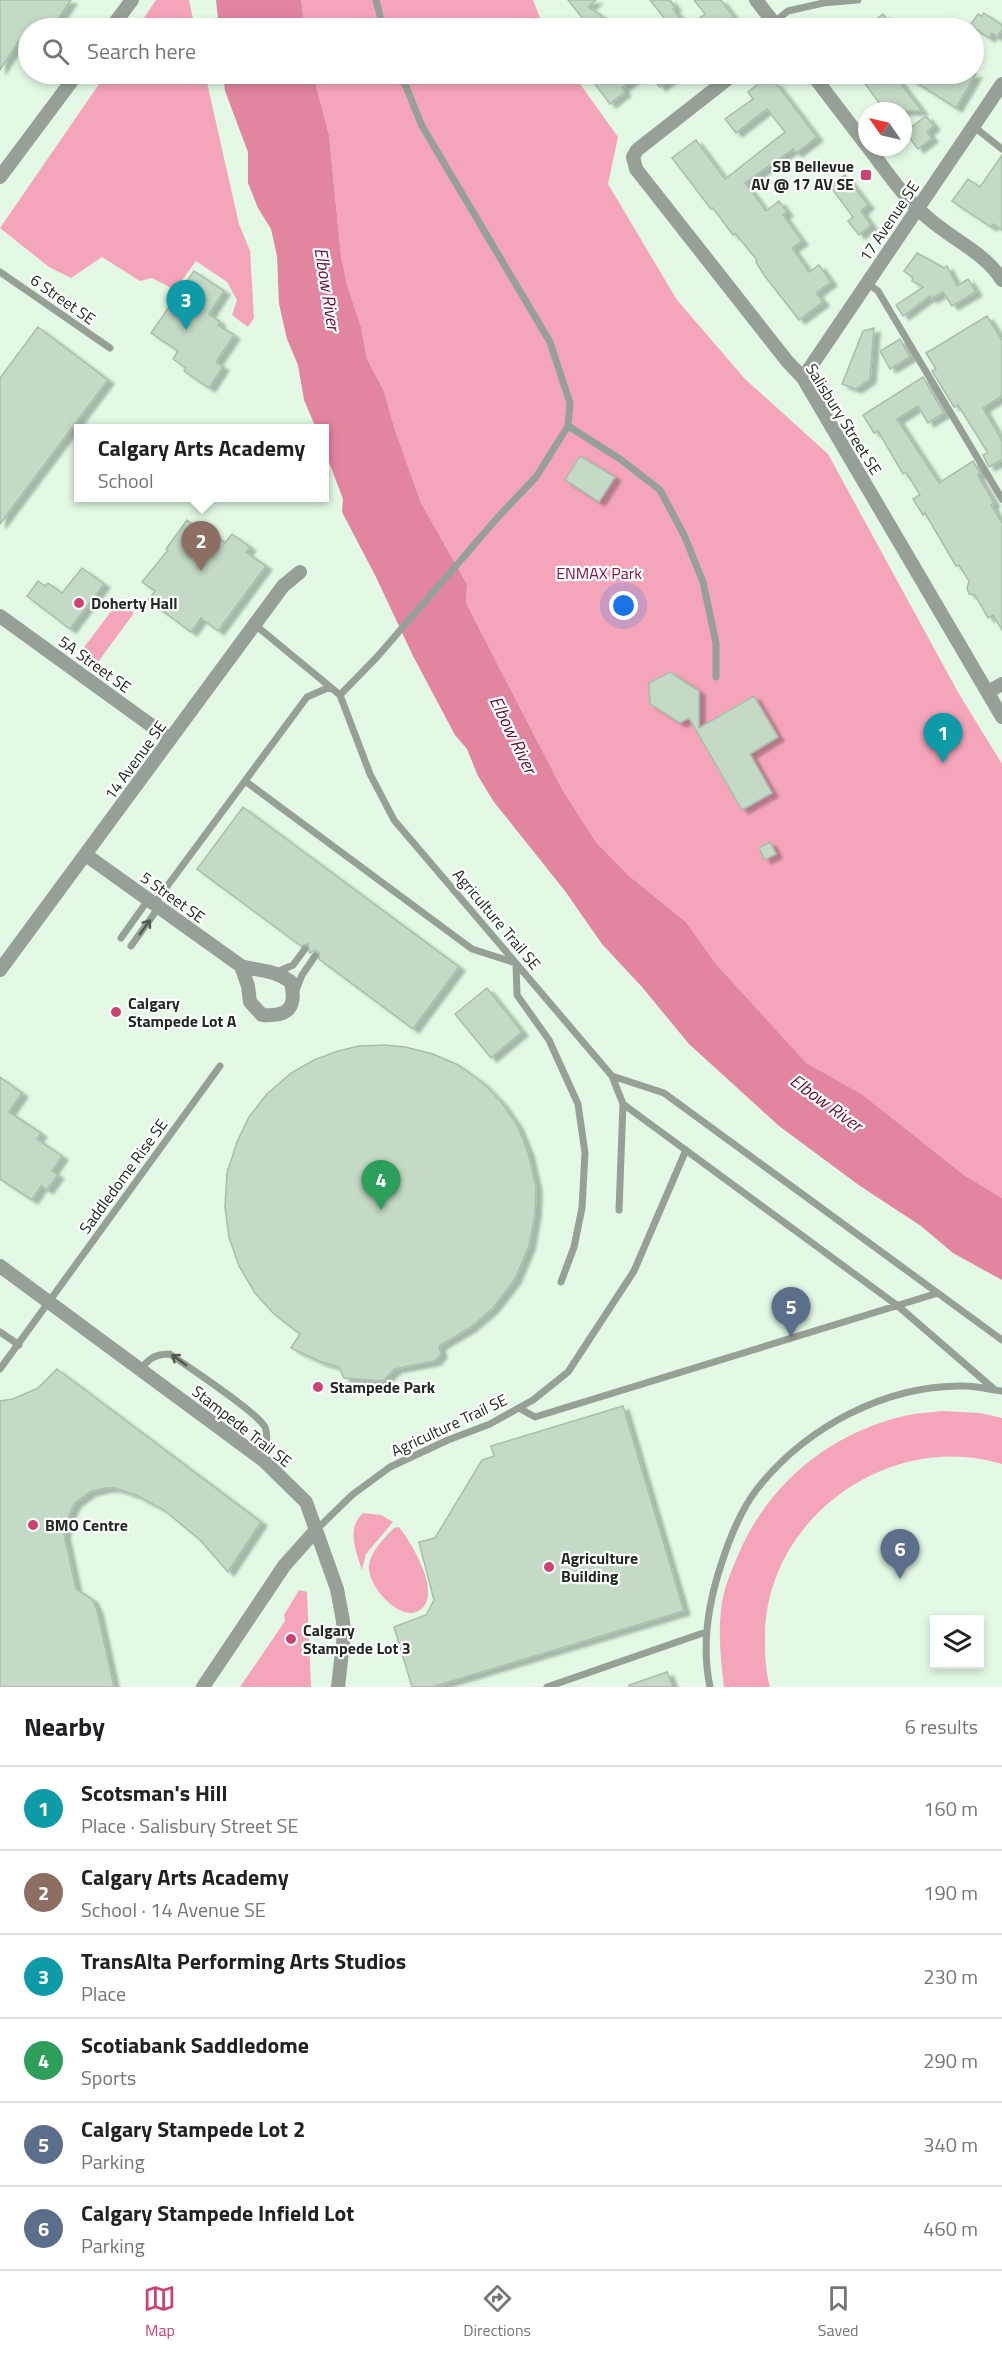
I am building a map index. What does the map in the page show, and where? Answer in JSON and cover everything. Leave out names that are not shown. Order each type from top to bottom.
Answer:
[{"type":"street","points":[[118,18],[132,0]]},
{"type":"street","points":[[756,0],[770,18]]},
{"type":"street","points":[[0,177],[70,84]]},
{"type":"street","name":"Salisbury Street SE","points":[[721,84],[637,150],[633,157],[636,169],[787,361],[803,378],[1002,717]]},
{"type":"street","points":[[820,84],[858,133]]},
{"type":"street","name":"17 Avenue SE","points":[[803,378],[1002,84]]},
{"type":"street","points":[[876,156],[929,219],[983,257],[1002,280]]},
{"type":"street","name":"14 Avenue SE","points":[[0,970],[254,624],[283,586],[300,572]]},
{"type":"street","name":"5A Street SE","points":[[0,616],[170,739]]},
{"type":"street","points":[[988,692],[1002,684]]},
{"type":"street","name":"5 Street SE","points":[[86,855],[241,966],[260,971],[278,972]]},
{"type":"street","points":[[241,966],[248,986],[250,1002],[262,1015],[278,1016],[289,1009],[294,996],[291,982],[278,972]]},
{"type":"street","name":"Stampede Trail SE","points":[[0,1266],[264,1460],[306,1502],[337,1589],[343,1621],[344,1641],[338,1687]]},
{"type":"street","points":[[203,1687],[285,1566],[316,1530]]},
{"type":"lane","points":[[376,0],[380,18]]},
{"type":"lane","points":[[782,18],[788,11],[823,3],[858,0]]},
{"type":"lane","points":[[254,624],[340,695],[377,657],[536,477],[568,426],[570,403],[550,342],[422,126],[405,84]]},
{"type":"lane","points":[[973,126],[1002,149]]},
{"type":"lane","name":"6 Street SE","points":[[0,272],[110,348]]},
{"type":"lane","points":[[867,283],[878,291],[1002,499]]},
{"type":"lane","points":[[568,426],[620,459],[660,490],[684,534],[703,582],[716,643],[716,677]]},
{"type":"lane","points":[[122,938],[153,904],[307,697],[330,687]]},
{"type":"lane","name":"Agriculture Trail SE","points":[[340,695],[370,774],[394,820],[612,1076],[623,1104],[619,1210]]},
{"type":"lane","points":[[244,781],[472,950],[516,963],[517,995],[549,1040],[578,1104],[585,1153],[582,1208],[574,1247],[561,1282]]},
{"type":"lane","points":[[131,946],[153,904]]},
{"type":"lane","points":[[278,972],[293,965],[305,949]]},
{"type":"lane","points":[[294,996],[302,975],[315,956]]},
{"type":"lane","name":"Saddledome Rise SE","points":[[0,1369],[220,1066]]},
{"type":"lane","points":[[612,1076],[664,1093],[1002,1340]]},
{"type":"lane","points":[[623,1104],[898,1306],[999,1391]]},
{"type":"lane","name":"Agriculture Trail SE","points":[[316,1530],[352,1495],[390,1467],[448,1440],[490,1424],[533,1400],[568,1372],[624,1288],[649,1240],[686,1150]]},
{"type":"lane","points":[[519,1408],[535,1417],[938,1293]]},
{"type":"lane","points":[[0,1332],[19,1345]]},
{"type":"lane","points":[[141,1369],[147,1360],[158,1354],[170,1354],[252,1414],[265,1427],[267,1441],[264,1460]]},
{"type":"lane","points":[[710,1687],[706,1632],[713,1588],[740,1517],[756,1489],[827,1425],[885,1399],[922,1390],[966,1386],[999,1391]]},
{"type":"lane","points":[[547,1687],[706,1632]]},
{"type":"green space","points":[[156,0],[189,0],[193,18],[144,18]]},
{"type":"green space","points":[[301,0],[533,0],[540,18],[304,18]]},
{"type":"green space","points":[[99,84],[207,84],[239,224],[250,251],[254,318],[248,327],[232,315],[237,300],[227,282],[196,261],[175,290],[152,278],[140,281],[102,257],[71,278],[49,267],[0,228]]},
{"type":"green space","name":"ENMAX Park","points":[[316,84],[580,84],[618,137],[608,184],[677,300],[745,379],[828,454],[959,694],[1002,764],[1002,1198],[964,1175],[863,1095],[806,1064],[716,964],[686,922],[628,875],[596,842],[562,789],[466,603],[467,584],[421,503],[384,391],[367,359],[361,327],[347,285],[341,256],[329,135]]},
{"type":"green space","points":[[118,602],[134,613],[98,662],[82,650]]},
{"type":"green space","points":[[941,1411],[980,1413],[1002,1418],[1002,1464],[960,1457],[919,1460],[879,1472],[843,1492],[812,1519],[788,1552],[771,1591],[765,1633],[766,1667],[770,1687],[724,1687],[720,1629],[724,1595],[739,1553],[751,1528],[766,1506],[803,1466],[849,1436],[900,1417]]},
{"type":"green space","points":[[363,1513],[381,1515],[393,1522],[366,1554],[362,1570],[355,1548],[354,1533],[358,1519]]},
{"type":"green space","points":[[399,1527],[411,1544],[427,1581],[426,1602],[420,1610],[412,1613],[404,1612],[386,1600],[373,1582],[370,1573],[370,1560],[375,1550],[394,1528]]},
{"type":"green space","name":"Calgary Stampede Lot 3","points":[[299,1590],[307,1592],[311,1687],[240,1687],[285,1621],[284,1615]]},
{"type":"water","points":[[216,0],[301,0],[304,18],[218,18]]},
{"type":"water","name":"Elbow River","points":[[224,84],[316,84],[329,135],[341,256],[347,285],[361,327],[367,359],[384,391],[421,503],[467,584],[466,603],[562,789],[596,842],[628,875],[686,922],[716,964],[806,1063],[863,1095],[964,1175],[1002,1198],[1002,1280],[953,1253],[921,1226],[860,1186],[779,1126],[689,1044],[642,987],[602,944],[565,891],[494,802],[478,776],[467,749],[455,735],[413,656],[342,512],[343,499],[329,462],[329,424],[314,424],[304,400],[298,365],[287,339],[279,304],[277,256],[271,229],[258,208],[248,183],[248,152]]},
{"type":"building","points":[[0,0],[71,0],[59,18],[18,18],[18,42],[0,70]]},
{"type":"building","points":[[568,0],[596,0],[588,7],[601,15],[602,18],[582,18]]},
{"type":"building","points":[[650,0],[670,0],[680,18],[664,18]]},
{"type":"building","points":[[694,0],[721,0],[734,18],[700,18],[705,14]]},
{"type":"building","points":[[984,13],[1002,25],[1002,30],[997,37],[992,33],[989,38],[984,35],[984,18],[975,18],[978,14],[982,16]]},
{"type":"building","points":[[595,84],[627,84],[622,88],[625,92],[610,104]]},
{"type":"building","points":[[758,84],[777,84],[817,137],[796,153],[793,149],[745,183],[766,211],[779,201],[787,212],[783,215],[802,241],[792,248],[809,272],[819,265],[831,282],[816,293],[823,302],[799,320],[764,275],[757,260],[735,233],[733,235],[713,208],[711,209],[672,158],[696,140],[725,179],[785,132],[767,109],[736,133],[725,119],[753,99],[748,92]]},
{"type":"building","points":[[865,84],[901,84],[922,111],[912,111],[912,102],[878,102]]},
{"type":"building","points":[[919,84],[970,84],[956,108]]},
{"type":"building","points":[[926,116],[934,126],[927,132],[932,138],[918,149],[912,141],[912,127]]},
{"type":"building","points":[[1002,155],[1002,230],[993,224],[991,227],[952,201],[968,179],[980,187]]},
{"type":"building","points":[[845,175],[868,205],[861,211],[871,225],[859,235],[848,221],[853,217],[830,186]]},
{"type":"building","points":[[917,253],[944,268],[947,266],[957,286],[968,279],[976,292],[952,306],[943,292],[931,299],[930,296],[903,316],[896,305],[923,287],[912,281],[913,278],[904,271]]},
{"type":"building","points":[[194,271],[224,291],[209,314],[220,322],[218,325],[234,335],[216,362],[223,367],[209,388],[184,371],[186,368],[173,359],[178,351],[151,333]]},
{"type":"building","points":[[987,316],[1002,340],[1002,396],[983,408],[1002,441],[1002,460],[989,467],[983,455],[988,453],[958,405],[954,407],[932,371],[936,369],[926,353]]},
{"type":"building","points":[[38,327],[108,380],[0,524],[0,378]]},
{"type":"building","points":[[874,328],[870,379],[856,389],[842,384],[863,331]]},
{"type":"building","points":[[900,339],[910,357],[890,369],[880,351]]},
{"type":"building","points":[[923,377],[944,413],[928,423],[918,406],[897,419],[939,483],[973,461],[980,473],[978,474],[980,479],[994,503],[991,505],[1002,523],[1002,630],[993,615],[988,618],[975,595],[969,594],[967,588],[969,581],[959,565],[956,566],[925,513],[923,515],[913,499],[920,495],[906,472],[903,474],[878,431],[874,433],[863,415]]},
{"type":"building","points":[[580,456],[615,477],[599,502],[565,480]]},
{"type":"building","points":[[187,520],[204,533],[207,530],[225,543],[232,534],[250,547],[246,552],[266,566],[218,631],[201,618],[191,632],[148,600],[155,591],[142,582],[168,550],[166,549]]},
{"type":"building","points":[[82,568],[104,584],[70,629],[27,596],[38,581],[45,586],[48,583],[62,593]]},
{"type":"building","points":[[670,672],[699,691],[699,728],[754,696],[778,737],[750,754],[772,793],[742,810],[689,718],[680,723],[650,704],[649,683]]},
{"type":"building","points":[[243,807],[459,967],[413,1029],[319,959],[319,952],[315,950],[310,953],[308,944],[301,946],[197,869]]},
{"type":"building","points":[[770,842],[776,854],[765,860],[759,848]]},
{"type":"building","points":[[487,988],[522,1032],[491,1058],[455,1014]]},
{"type":"building","points":[[359,1046],[405,1047],[433,1054],[458,1065],[482,1082],[502,1103],[517,1125],[528,1152],[536,1187],[535,1214],[529,1246],[515,1279],[493,1308],[471,1327],[439,1346],[441,1354],[435,1361],[395,1369],[384,1380],[379,1381],[344,1378],[339,1367],[321,1362],[291,1348],[300,1334],[274,1314],[255,1293],[239,1266],[229,1237],[225,1207],[227,1173],[237,1142],[249,1117],[267,1094],[291,1073],[314,1060]]},
{"type":"building","points":[[0,1077],[22,1093],[9,1112],[41,1133],[37,1139],[62,1156],[52,1171],[58,1175],[47,1190],[41,1186],[32,1200],[0,1179]]},
{"type":"building","name":"BMO Centre","points":[[57,1369],[261,1522],[228,1572],[200,1540],[164,1510],[136,1495],[115,1488],[90,1492],[75,1503],[64,1534],[76,1589],[92,1599],[97,1610],[114,1687],[0,1687],[0,1401],[13,1399],[38,1388]]},
{"type":"building","name":"Agriculture Building","points":[[623,1406],[684,1611],[432,1687],[412,1687],[394,1627],[426,1615],[434,1600],[419,1542],[435,1538],[482,1460],[494,1456],[491,1446]]},
{"type":"building","points":[[667,1672],[673,1687],[629,1687],[629,1685]]},
{"type":"place","name":"SB Bellevue AV @ 17 AV SE","points":[[866,175]]},
{"type":"place","name":"TransAlta Performing Arts Studios","points":[[186,330]]},
{"type":"place","name":"Calgary Arts Academy","points":[[201,571]]},
{"type":"place","name":"Doherty Hall","points":[[79,603]]},
{"type":"place","name":"Scotsman's Hill","points":[[943,763]]},
{"type":"place","name":"Calgary Stampede Lot A","points":[[116,1012]]},
{"type":"place","name":"Scotiabank Saddledome","points":[[381,1210]]},
{"type":"place","name":"Calgary Stampede Lot 2","points":[[791,1337]]},
{"type":"place","name":"Stampede Park","points":[[318,1387]]},
{"type":"place","name":"BMO Centre","points":[[33,1525]]},
{"type":"place","name":"Agriculture Building","points":[[549,1567]]},
{"type":"place","name":"Calgary Stampede Infield Lot","points":[[900,1579]]},
{"type":"place","name":"Calgary Stampede Lot 3","points":[[291,1639]]}]
